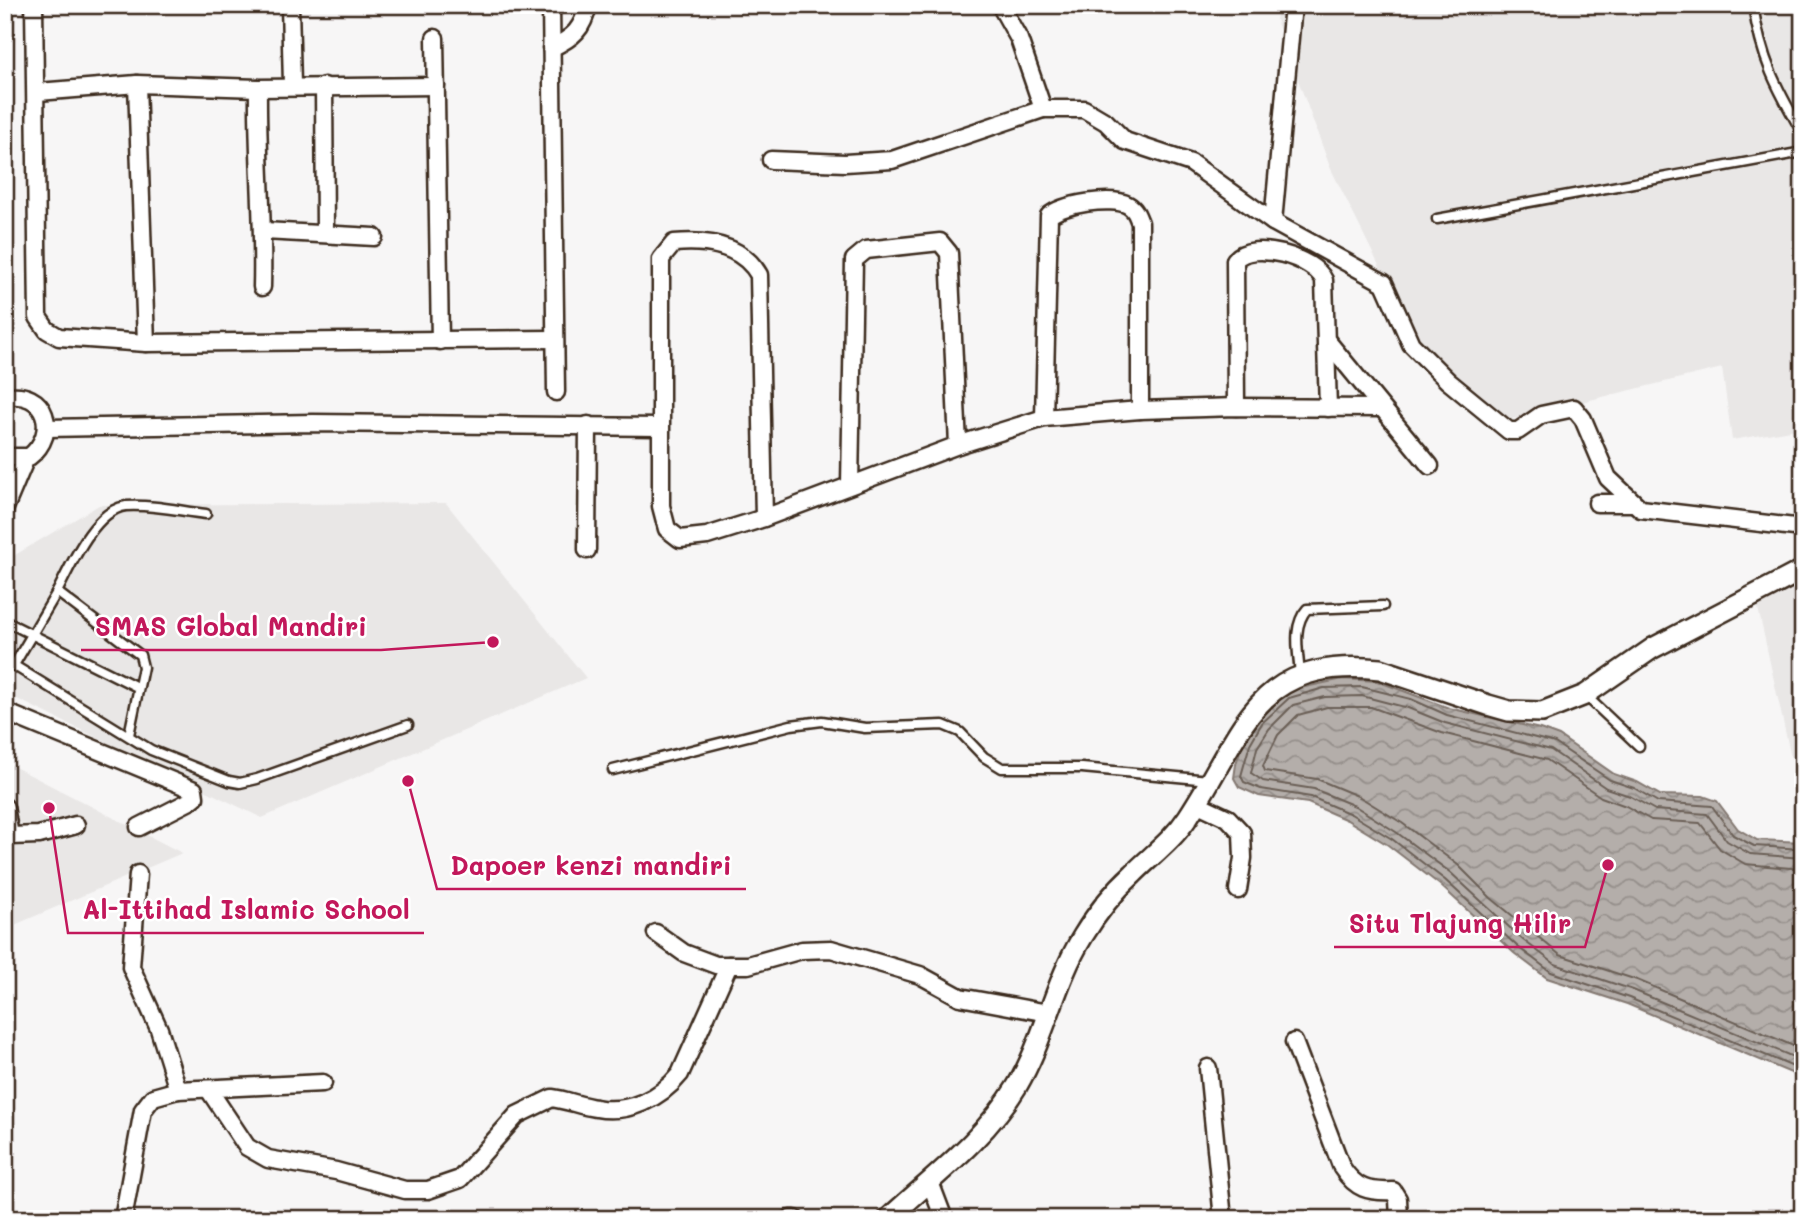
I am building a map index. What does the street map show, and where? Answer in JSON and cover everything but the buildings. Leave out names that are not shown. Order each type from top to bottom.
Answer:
[{"type":"street","points":[[34,5],[38,92],[38,317],[47,330],[59,337],[146,343],[554,339]]},
{"type":"street","points":[[290,5],[292,85]]},
{"type":"street","points":[[551,5],[556,392]]},
{"type":"street","points":[[551,48],[572,39],[584,23],[588,5]]},
{"type":"street","points":[[1000,5],[1019,39],[1043,109]]},
{"type":"street","points":[[1273,222],[1293,5]]},
{"type":"street","points":[[435,38],[440,341]]},
{"type":"street","points":[[38,92],[137,84],[258,88],[292,85],[436,86]]},
{"type":"street","points":[[137,84],[146,343]]},
{"type":"street","points":[[324,86],[325,232]]},
{"type":"street","points":[[258,88],[257,148],[264,231],[262,287]]},
{"type":"street","points":[[771,160],[845,163],[892,160],[1043,109],[1076,107],[1095,115],[1125,141],[1191,163],[1273,222],[1384,283],[1411,344],[1448,381],[1509,431],[1516,433],[1541,415],[1574,408],[1583,419],[1608,478],[1633,503],[1652,512],[1803,528]]},
{"type":"street","points":[[1044,418],[1049,216],[1084,202],[1125,204],[1135,211],[1140,223],[1140,410]]},
{"type":"street","points":[[264,231],[325,232],[374,237]]},
{"type":"street","points":[[764,518],[759,275],[742,253],[687,242],[674,243],[661,259],[659,427],[664,522],[673,537],[692,539],[707,536],[764,518],[958,445],[1044,418],[1140,410],[1236,407],[1380,408]]},
{"type":"street","points":[[850,485],[855,260],[866,250],[940,242],[949,253],[952,263],[958,445]]},
{"type":"street","points":[[1236,407],[1236,260],[1240,255],[1272,251],[1311,265],[1320,272],[1324,280],[1328,408]]},
{"type":"street","points":[[1328,342],[1430,466]]},
{"type":"street","points":[[5,508],[26,458],[40,447],[47,428],[44,415],[33,401],[6,394]]},
{"type":"street","points":[[47,428],[313,423],[659,427]]},
{"type":"street","points":[[587,550],[588,425]]},
{"type":"street","points":[[6,461],[26,458]]},
{"type":"street","points":[[1597,503],[1633,503]]},
{"type":"street","points":[[888,1219],[930,1182],[987,1124],[1016,1087],[1071,957],[1102,907],[1170,839],[1196,803],[1255,706],[1270,692],[1300,676],[1338,667],[1380,669],[1488,705],[1529,713],[1557,709],[1585,695],[1653,648],[1803,570]]},
{"type":"street","points":[[5,712],[194,790],[195,797],[190,802],[139,827]]},
{"type":"street","points":[[1196,803],[1228,818],[1242,833],[1243,858],[1238,890]]},
{"type":"street","points":[[5,807],[8,836],[39,835],[76,825]]},
{"type":"street","points":[[138,874],[131,967],[137,987],[159,1030],[178,1090]]},
{"type":"street","points":[[656,933],[697,959],[729,965],[748,965],[802,950],[831,949],[920,975],[960,997],[1048,1013]]},
{"type":"street","points":[[209,1090],[247,1147],[268,1159],[361,1176],[405,1190],[428,1190],[460,1179],[517,1115],[552,1097],[595,1108],[621,1109],[652,1099],[668,1088],[680,1074],[729,965]]},
{"type":"street","points":[[1294,1042],[1342,1168],[1352,1182],[1365,1191],[1393,1191],[1398,1199],[1399,1219]]},
{"type":"street","points":[[1208,1068],[1223,1219]]},
{"type":"street","points":[[123,1219],[143,1110],[153,1097],[178,1090],[209,1090],[254,1084],[323,1083]]},
{"type":"street","points":[[930,1182],[944,1219]]},
{"type":"lane","points":[[1753,5],[1758,39],[1770,76],[1803,134]]},
{"type":"lane","points":[[1437,219],[1803,152]]},
{"type":"lane","points":[[206,514],[123,506],[104,517],[82,544],[33,636],[9,663],[151,750],[240,783],[408,725]]},
{"type":"lane","points":[[57,592],[140,655],[143,667],[129,735]]},
{"type":"lane","points":[[1300,676],[1297,629],[1300,617],[1307,609],[1383,606]]},
{"type":"lane","points":[[5,621],[137,687]]},
{"type":"lane","points":[[1585,695],[1639,746]]},
{"type":"lane","points":[[613,770],[792,725],[822,721],[865,728],[943,725],[960,732],[984,758],[1002,768],[1082,768],[1209,780]]},
{"type":"shaded area","points":[[1279,5],[1803,5],[1803,428],[1732,440],[1722,368],[1504,421],[1427,362],[1330,167],[1276,20]]},
{"type":"shaded area","points":[[446,503],[586,678],[262,818],[5,693],[5,561],[99,505]]},
{"type":"shaded area","points":[[1799,577],[1803,588],[1801,803],[1754,590]]},
{"type":"shaded area","points":[[5,762],[182,853],[5,929]]},
{"type":"water","points":[[1343,679],[1377,681],[1449,708],[1540,729],[1559,736],[1614,774],[1637,782],[1660,795],[1703,796],[1717,801],[1738,829],[1757,840],[1803,842],[1803,1078],[1627,1004],[1547,978],[1514,953],[1440,885],[1388,845],[1347,820],[1308,803],[1259,796],[1239,787],[1234,778],[1236,764],[1243,741],[1256,719],[1286,691]]},
{"type":"place","name":"SMAS Global Mandiri","points":[[493,642]]},
{"type":"place","name":"Dapoer kenzi mandiri","points":[[408,781]]},
{"type":"place","name":"Al-Ittihad Islamic School","points":[[49,808]]},
{"type":"place","name":"Situ Tlajung Hilir","points":[[1608,865]]}]
